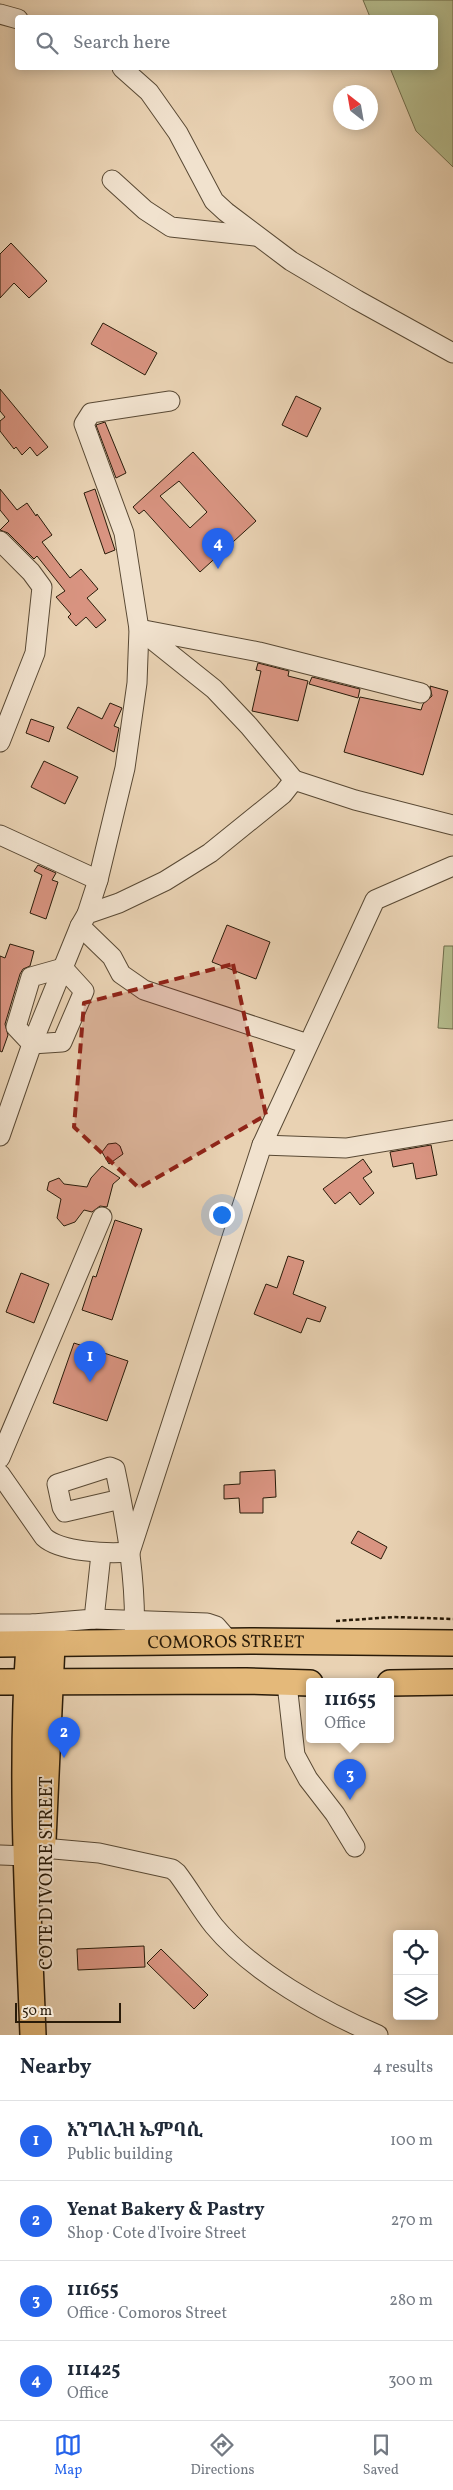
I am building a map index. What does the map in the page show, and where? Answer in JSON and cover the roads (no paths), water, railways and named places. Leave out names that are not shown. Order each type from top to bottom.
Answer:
[{"type":"main road","name":"COMOROS STREET","points":[[0,1644],[38,1638],[135,1632],[240,1641],[453,1644]]},
{"type":"main road","name":"COTE D'IVOIRE STREET","points":[[33,2035],[38,1638]]},
{"type":"main road","points":[[240,1641],[246,1681]]},
{"type":"main road","points":[[0,1682],[246,1681],[299,1683]]},
{"type":"main road","points":[[394,1683],[453,1682]]},
{"type":"main road","name":"COTE D'IVOIRE STREET","points":[[35,1852],[48,2035]]},
{"type":"street","points":[[0,14],[15,18]]},
{"type":"street","points":[[124,70],[149,92],[178,133],[214,201],[255,236],[291,261],[357,300],[453,352]]},
{"type":"street","points":[[112,180],[145,210],[171,227],[255,236]]},
{"type":"street","points":[[0,1136],[32,1044],[84,920],[98,880],[125,768],[137,683],[139,629],[124,533],[84,424],[91,413],[170,401]]},
{"type":"street","points":[[0,541],[31,572],[42,587],[42,601],[35,652],[0,742]]},
{"type":"street","points":[[139,629],[259,652],[421,692]]},
{"type":"street","points":[[139,629],[214,689],[249,726],[294,780],[355,800],[453,825]]},
{"type":"street","points":[[84,920],[165,881],[210,853],[283,794],[294,780]]},
{"type":"street","points":[[0,835],[98,880]]},
{"type":"street","points":[[130,1552],[262,1146],[374,900],[453,866]]},
{"type":"street","points":[[84,920],[112,957],[121,974],[144,990],[308,1044]]},
{"type":"street","points":[[32,1044],[62,1042],[84,991],[63,968]]},
{"type":"street","points":[[32,1044],[16,1027],[31,978],[63,968]]},
{"type":"street","points":[[262,1146],[346,1148],[453,1130]]},
{"type":"street","points":[[0,1458],[102,1217]]},
{"type":"street","points":[[0,1474],[50,1543],[101,1554],[130,1552]]},
{"type":"street","points":[[0,1624],[38,1638],[94,1619],[135,1632],[130,1552],[121,1499]]},
{"type":"street","points":[[94,1619],[101,1554]]},
{"type":"street","points":[[299,1683],[295,1755],[355,1847]]},
{"type":"street","points":[[0,1855],[35,1852],[99,1853],[172,1869],[178,1873],[214,1926],[230,1942],[304,1997],[378,2035]]},
{"type":"place","name":"111425","points":[[218,569]]},
{"type":"place","name":"እንግሊዝ ኤምባሲ","points":[[90,1382]]},
{"type":"place","name":"Yenat Bakery & Pastry","points":[[64,1758]]},
{"type":"place","name":"111655","points":[[350,1800]]}]
